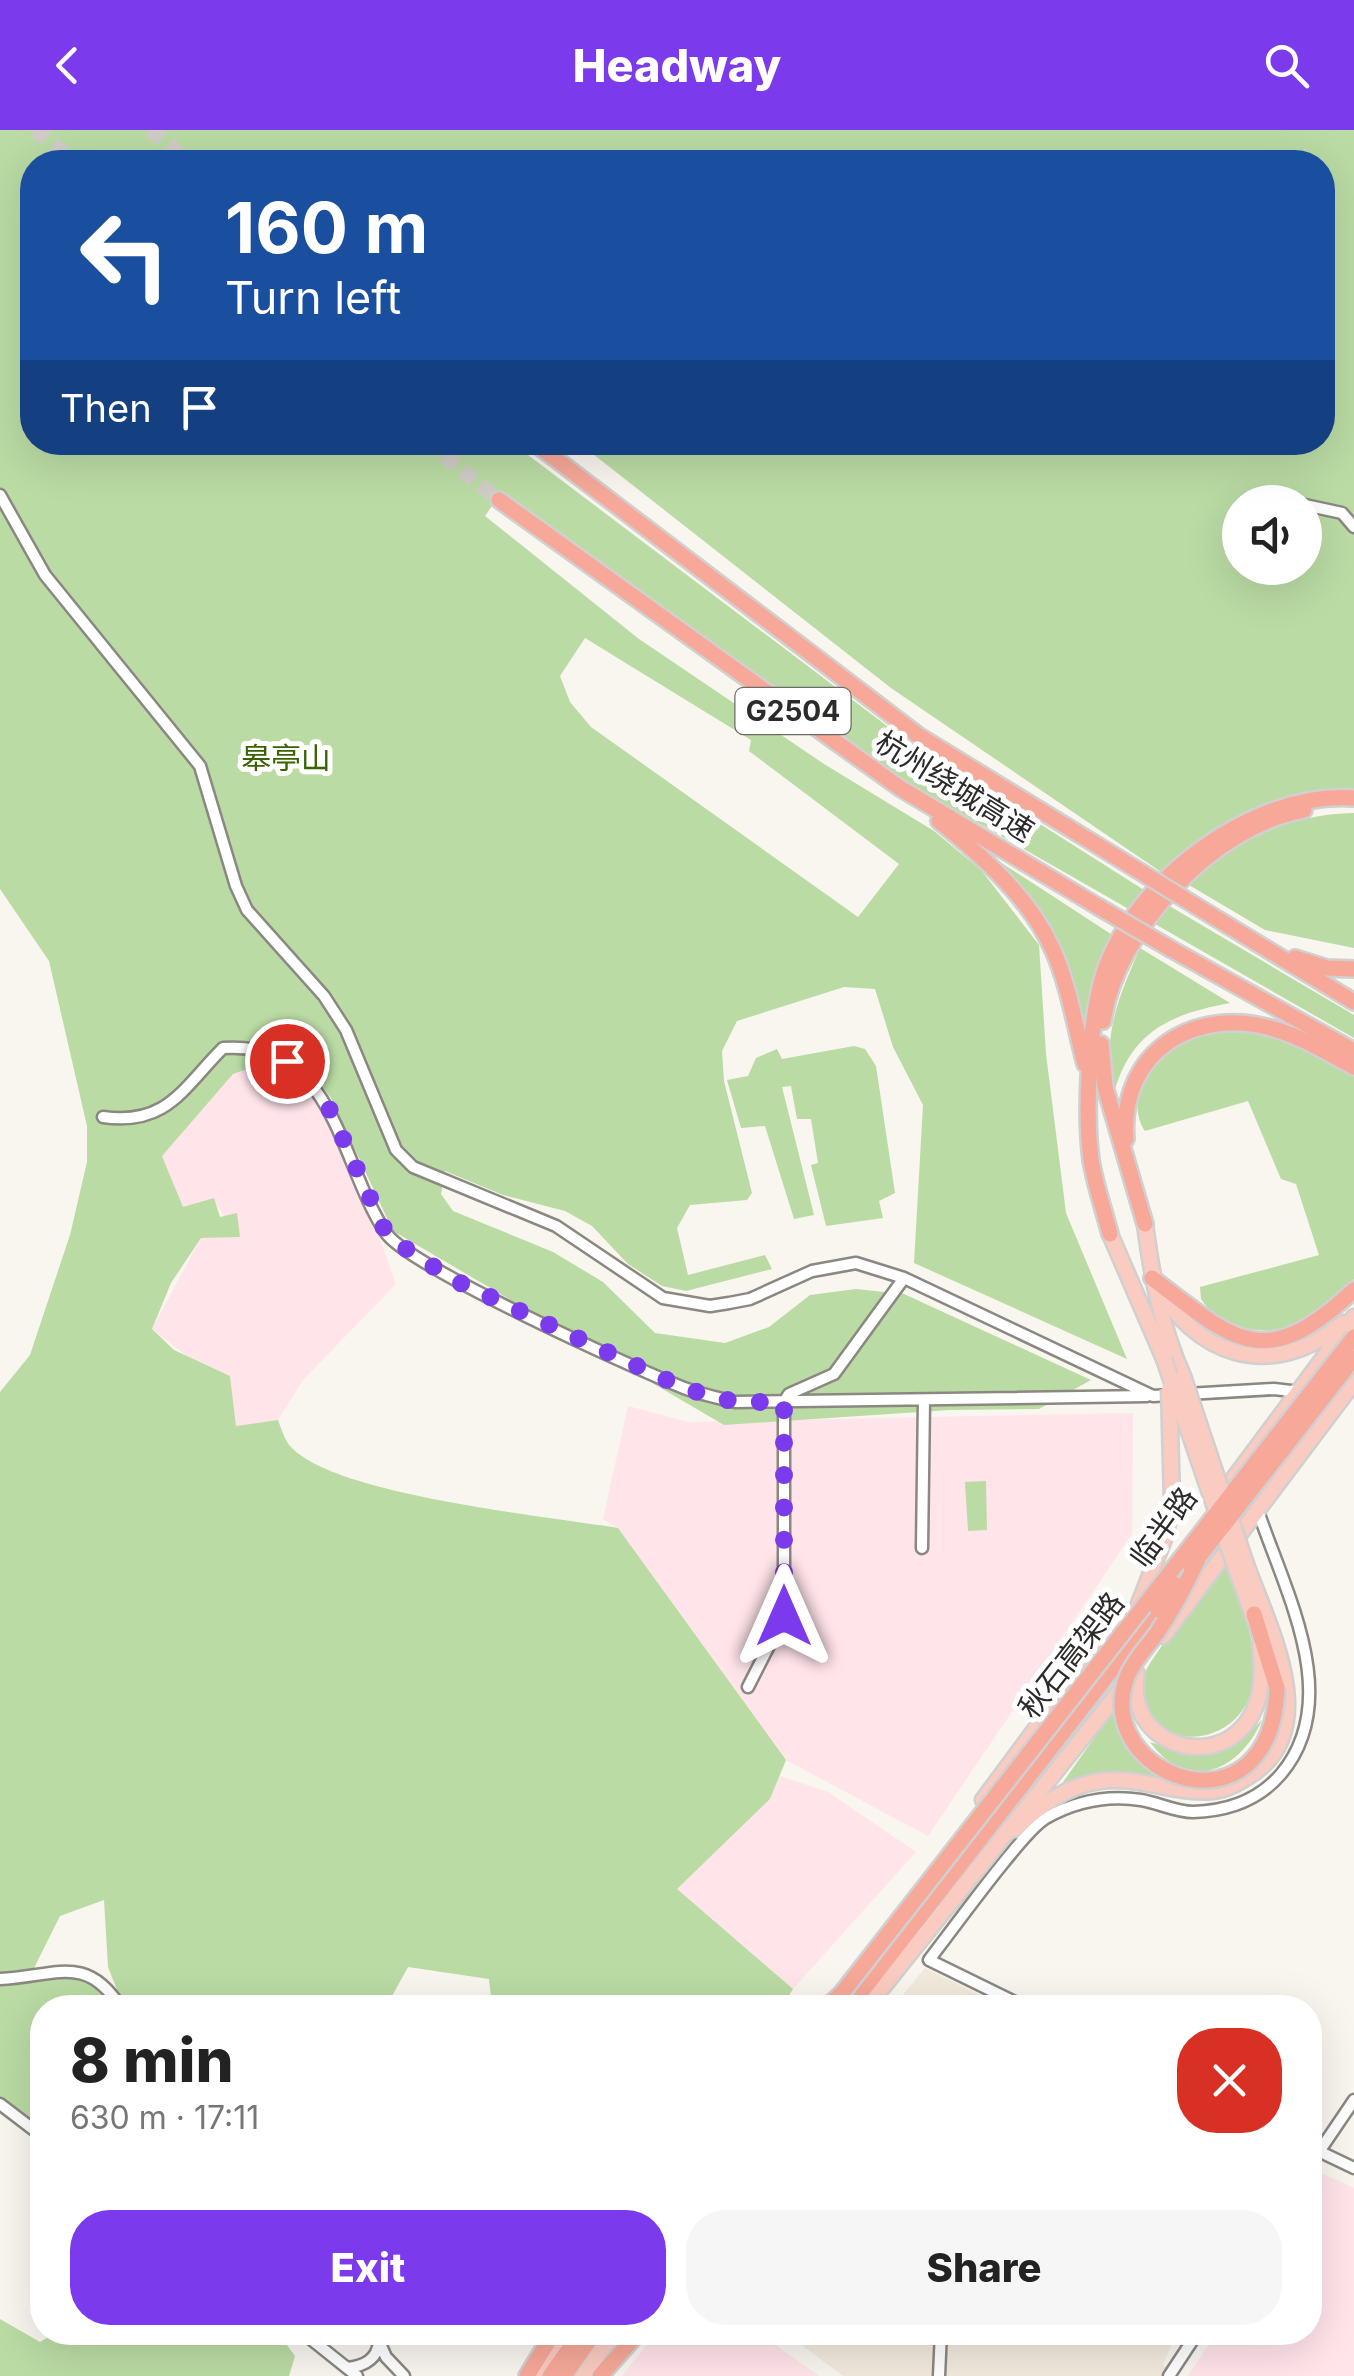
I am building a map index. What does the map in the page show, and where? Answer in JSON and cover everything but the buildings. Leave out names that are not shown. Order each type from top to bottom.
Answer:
[{"type":"highway","name":"杭州绕城高速","points":[[550,455],[919,736],[1354,1002]]},
{"type":"highway","name":"杭州绕城高速","points":[[499,500],[900,788],[1171,949],[1354,1051]]},
{"type":"highway","points":[[900,788],[970,847],[1032,914],[1052,948],[1066,984],[1092,1087]]},
{"type":"highway","points":[[1110,1234],[1091,1160],[1092,1031],[1099,988],[1120,942],[1156,892],[1207,843],[1250,818],[1303,799],[1354,798]]},
{"type":"highway","points":[[1145,1224],[1106,1087],[1100,1051],[1105,1010],[1130,947],[1154,910],[1226,842],[1294,812],[1329,806],[1354,807]]},
{"type":"highway","points":[[1246,937],[1315,965],[1354,970]]},
{"type":"highway","points":[[1130,1168],[1124,1104],[1143,1066],[1174,1038],[1221,1026],[1273,1028],[1354,1066]]},
{"type":"highway","points":[[1152,1278],[1231,1337],[1271,1342],[1315,1326],[1354,1290]]},
{"type":"highway","name":"秋石高架路","points":[[844,1995],[1354,1338]]},
{"type":"highway","name":"秋石高架路","points":[[846,1995],[901,1942],[1354,1358]]},
{"type":"highway","points":[[1198,1559],[1181,1595],[1126,1678],[1123,1712],[1138,1748],[1173,1776],[1188,1780],[1224,1777],[1254,1760],[1265,1746],[1276,1710],[1277,1688],[1254,1614]]},
{"type":"highway","points":[[871,1995],[901,1942]]},
{"type":"highway","points":[[527,2376],[546,2345]]},
{"type":"highway","points":[[538,2376],[560,2345]]},
{"type":"highway","points":[[550,2376],[572,2345]]},
{"type":"highway","points":[[564,2376],[586,2345]]},
{"type":"highway","points":[[600,2376],[627,2345]]},
{"type":"main road","points":[[1138,1670],[1138,1705],[1169,1742],[1202,1746],[1234,1737],[1258,1708],[1262,1690],[1254,1614],[1183,1376],[1169,1344],[1152,1278],[1145,1224]]},
{"type":"main road","points":[[974,1867],[1026,1819],[1072,1787],[1120,1779],[1176,1789],[1216,1790],[1246,1778],[1273,1756],[1285,1724],[1284,1674],[1164,1359],[1110,1234]]},
{"type":"main road","points":[[1152,1278],[1180,1322],[1224,1351],[1270,1357],[1312,1345],[1354,1314]]},
{"type":"main road","name":"临半路","points":[[843,1995],[1060,1696],[1137,1610],[1354,1314]]},
{"type":"main road","points":[[1137,1610],[1166,1534],[1172,1502],[1172,1414],[1164,1359]]},
{"type":"main road","points":[[872,1995],[1138,1670],[1354,1382]]},
{"type":"main road","points":[[582,2376],[606,2345]]},
{"type":"street","points":[[0,495],[46,575],[200,766],[236,886],[248,910],[324,996],[346,1030],[396,1150],[413,1167],[556,1226],[663,1298],[710,1306],[750,1299],[812,1271],[856,1263],[904,1278],[1153,1396]]},
{"type":"street","points":[[1322,509],[1342,513],[1354,527]]},
{"type":"street","points":[[104,1117],[132,1121],[167,1108],[224,1048],[248,1046],[278,1054],[294,1066],[328,1106],[388,1237],[454,1280],[686,1389],[735,1402],[1297,1390],[1332,1408]]},
{"type":"street","points":[[748,1688],[784,1616],[784,1402],[788,1394],[834,1374],[904,1278]]},
{"type":"street","points":[[922,1548],[924,1400]]},
{"type":"street","points":[[1001,1995],[930,1960],[1042,1820],[1089,1799],[1140,1800],[1188,1812],[1233,1809],[1270,1787],[1298,1754],[1312,1710],[1308,1664],[1257,1507]]},
{"type":"street","points":[[0,1980],[83,1972],[113,1995]]},
{"type":"street","points":[[1322,2140],[1354,2100]]},
{"type":"street","points":[[0,2104],[30,2127]]},
{"type":"street","points":[[1322,2152],[1354,2168]]},
{"type":"street","points":[[318,2345],[357,2376]]},
{"type":"street","points":[[347,2368],[374,2356],[376,2345]]},
{"type":"street","points":[[383,2345],[404,2376]]},
{"type":"street","points":[[940,2376],[941,2345]]},
{"type":"street","points":[[1169,2376],[1189,2345]]},
{"type":"shaded area","points":[[0,539],[321,1073],[396,1284],[303,1380],[278,1420],[236,1426],[230,1376],[187,1356],[152,1329],[201,1238],[239,1236],[216,1205],[183,1207],[162,1156]]},
{"type":"shaded area","points":[[628,1406],[688,1422],[1133,1413],[1132,1534],[928,1836],[786,1760],[618,1528],[603,1519]]},
{"type":"shaded area","points":[[780,1776],[828,1792],[916,1852],[793,1989],[676,1889],[770,1799]]},
{"type":"shaded area","points":[[925,1968],[980,1995],[903,1995]]},
{"type":"shaded area","points":[[1322,2173],[1354,2188],[1354,2376],[1188,2376],[1208,2345],[1322,2345]]},
{"type":"shaded area","points":[[647,2345],[776,2345],[819,2376],[622,2376]]},
{"type":"shaded area","points":[[802,2345],[1172,2345],[1163,2364],[1175,2376],[843,2376]]},
{"type":"green space","name":"皋亭山","points":[[0,130],[1354,130],[1354,790],[1296,797],[1250,812],[1164,874],[891,688],[594,455],[1335,455],[1335,150],[20,150],[20,455],[528,455],[895,732],[1166,904],[1354,1015],[1354,1038],[905,781],[774,694],[500,494],[485,516],[639,639],[824,764],[934,831],[981,870],[1039,945],[1046,1054],[1066,1213],[1127,1359],[914,1263],[923,1105],[893,1047],[875,989],[844,987],[737,1021],[722,1051],[724,1081],[752,1193],[747,1200],[690,1205],[677,1228],[688,1275],[765,1255],[772,1269],[686,1291],[662,1286],[628,1264],[592,1226],[565,1211],[503,1195],[445,1171],[441,1194],[453,1211],[553,1252],[603,1282],[655,1333],[725,1343],[769,1327],[810,1295],[856,1289],[904,1294],[1091,1380],[1039,1409],[949,1410],[724,1425],[393,1231],[331,1098],[309,1068],[274,1046],[264,1063],[233,1074],[162,1156],[183,1207],[214,1198],[220,1217],[237,1213],[240,1237],[201,1238],[171,1283],[152,1329],[174,1350],[230,1376],[236,1426],[278,1420],[291,1447],[315,1464],[396,1491],[618,1528],[786,1760],[770,1799],[677,1889],[793,1989],[789,1995],[491,1995],[489,1979],[408,1967],[393,1995],[119,1995],[108,1967],[104,1900],[60,1916],[33,1970],[0,1976],[0,1392],[30,1355],[70,1235],[87,1162],[87,1126],[49,961],[0,889]],"holes":[[[585,638],[751,740],[749,751],[899,864],[858,917],[591,727],[570,702],[560,676]]]},
{"type":"green space","points":[[1354,813],[1354,948],[1265,930],[1189,885],[1225,855],[1265,832],[1308,818]]},
{"type":"green space","points":[[997,860],[1117,938],[1090,995],[1086,1029],[1052,939]]},
{"type":"green space","points":[[1140,948],[1230,1003],[1189,1013],[1156,1029],[1131,1054],[1114,1093],[1109,1054],[1114,1019]]},
{"type":"green space","points":[[1228,1030],[1286,1038],[1354,1074],[1354,1279],[1313,1316],[1279,1329],[1235,1325],[1210,1310],[1201,1299],[1200,1287],[1319,1255],[1296,1184],[1281,1179],[1248,1101],[1145,1131],[1138,1110],[1140,1086],[1158,1055],[1181,1041]]},
{"type":"green space","points":[[854,1046],[865,1049],[876,1066],[895,1193],[879,1201],[883,1218],[826,1226],[811,1165],[818,1163],[811,1119],[797,1119],[791,1086],[782,1087],[814,1215],[794,1219],[765,1126],[741,1128],[727,1080],[748,1076],[756,1058],[777,1049],[782,1059]]},
{"type":"green space","points":[[986,1481],[987,1530],[968,1531],[965,1482]]},
{"type":"green space","points":[[1225,1565],[1252,1643],[1255,1669],[1249,1698],[1235,1719],[1215,1732],[1194,1737],[1172,1734],[1155,1722],[1145,1704],[1144,1677],[1167,1639]]},
{"type":"green space","points":[[1116,1707],[1119,1731],[1128,1750],[1162,1780],[1108,1773],[1061,1785]]},
{"type":"green space","points":[[1262,1720],[1241,1752],[1212,1770],[1180,1768],[1150,1742],[1182,1750],[1210,1749],[1236,1740]]},
{"type":"green space","points":[[78,1977],[92,1982],[104,1995],[30,1995],[30,2124],[0,2099],[0,1986]]},
{"type":"green space","points":[[0,2319],[30,2336],[30,2345],[287,2345],[295,2356],[289,2376],[0,2376]]},
{"type":"tunnel","points":[[35,130],[61,150]]},
{"type":"tunnel","points":[[150,130],[175,150]]},
{"type":"tunnel","points":[[442,455],[499,500]]},
{"type":"route","points":[[287,1061],[328,1106],[388,1237],[454,1280],[686,1389],[735,1402],[784,1402],[784,1616]]}]
